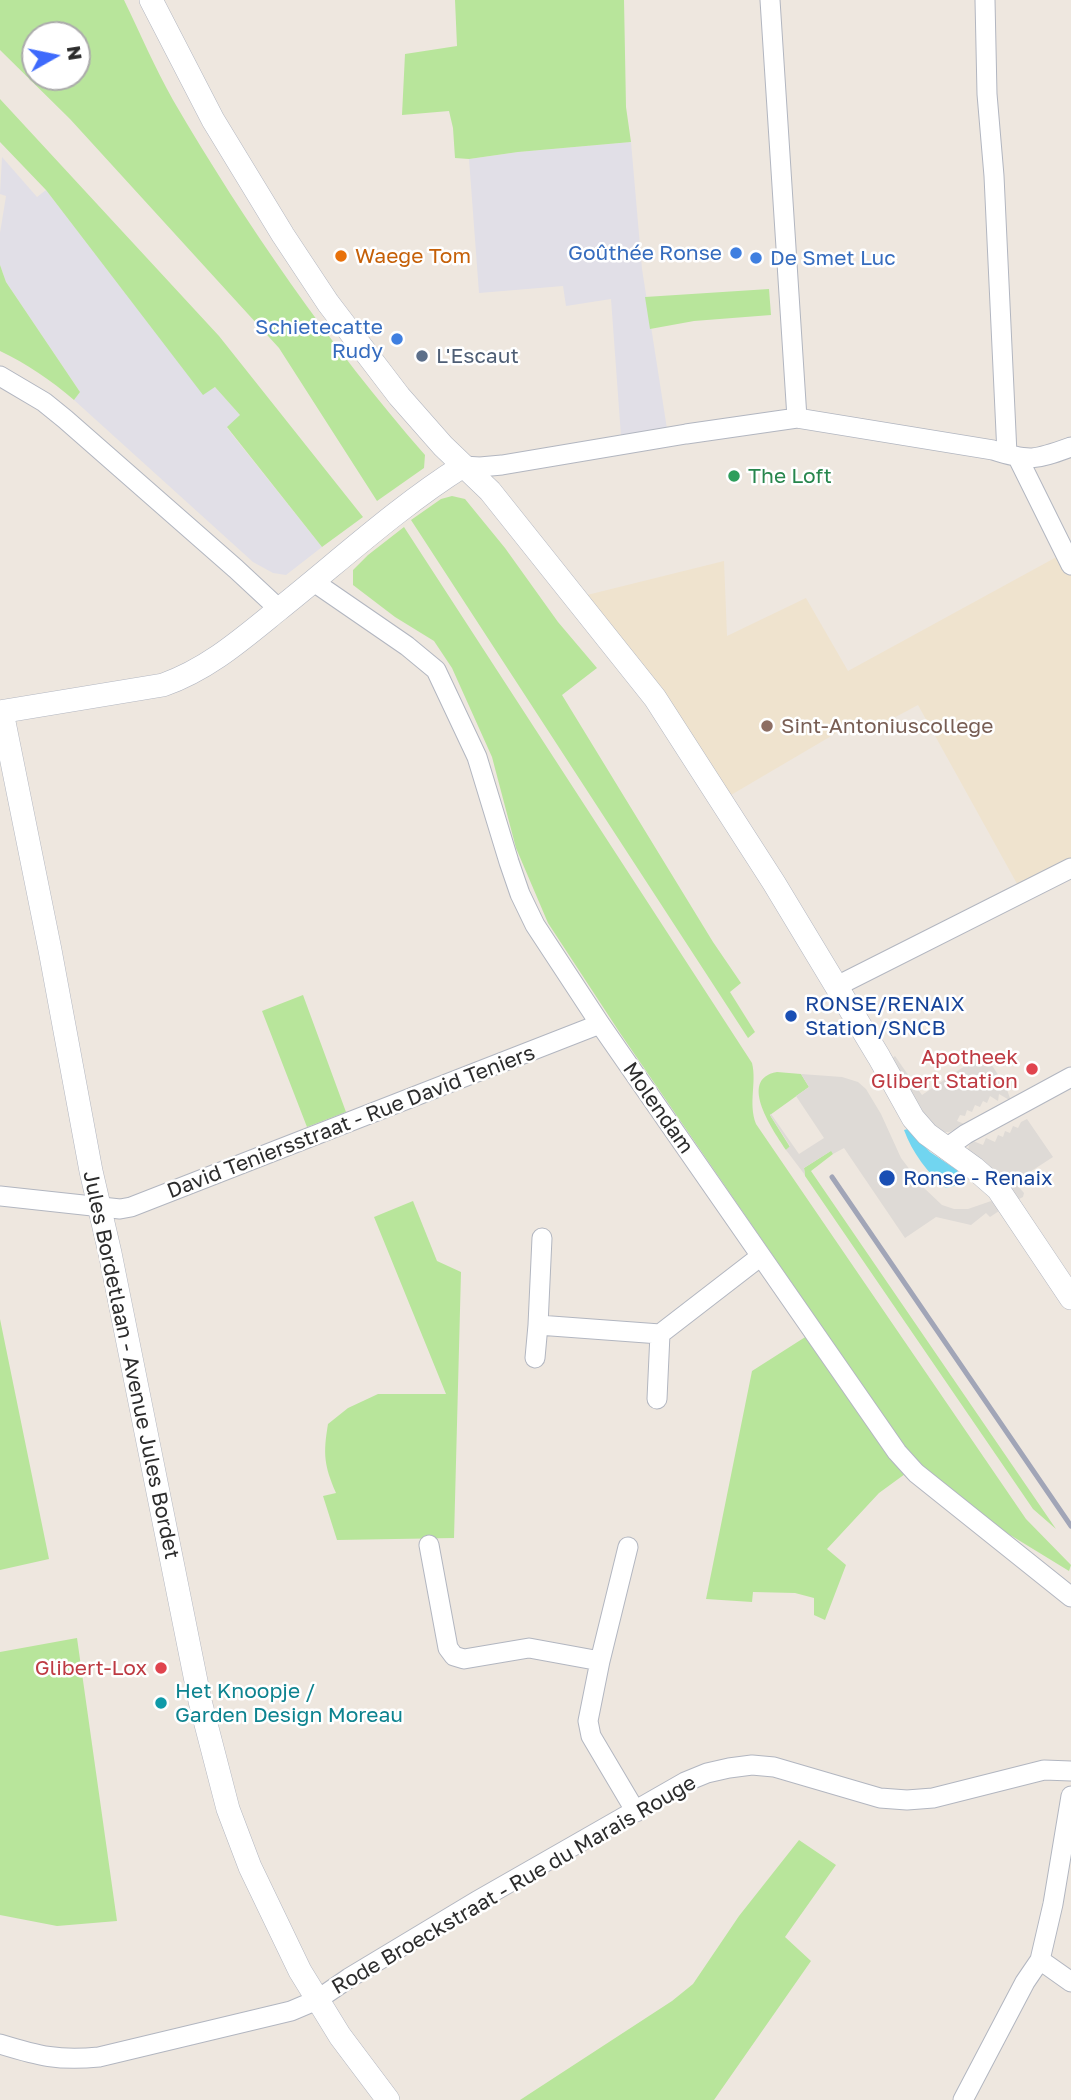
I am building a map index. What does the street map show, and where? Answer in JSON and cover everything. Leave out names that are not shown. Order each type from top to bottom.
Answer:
[{"type":"street","points":[[151,0],[219,131],[282,235],[328,303],[399,396],[463,466],[490,491],[655,698],[711,781],[837,986],[913,1118],[927,1134],[998,1189],[1071,1298]]},
{"type":"street","points":[[770,0],[797,418]]},
{"type":"street","points":[[985,0],[987,94],[1012,456],[1071,565]]},
{"type":"street","points":[[0,376],[44,401],[244,576],[279,610]]},
{"type":"street","points":[[1,712],[163,685],[188,676],[220,657],[463,466],[502,465],[686,433],[797,418],[977,447],[1012,456],[1043,457],[1071,447]]},
{"type":"street","name":"Molendam","points":[[322,575],[436,670],[477,757],[520,894],[534,925],[897,1452],[916,1473],[1071,1597]]},
{"type":"street","name":"Jules Bordetlaan - Avenue Jules Bordet","points":[[1,712],[50,950],[91,1171],[200,1701],[228,1809],[250,1867],[300,1971],[340,2036],[388,2100]]},
{"type":"street","points":[[837,986],[1071,868]]},
{"type":"street","name":"David Teniersstraat - Rue David Teniers","points":[[0,1196],[120,1209],[141,1204],[600,1024]]},
{"type":"street","points":[[945,1149],[966,1134],[1071,1077]]},
{"type":"street","points":[[536,1359],[542,1238]]},
{"type":"street","points":[[538,1325],[660,1334],[761,1256]]},
{"type":"street","points":[[657,1399],[660,1334]]},
{"type":"street","points":[[429,1545],[448,1648],[454,1656],[464,1659],[529,1648],[600,1661]]},
{"type":"street","points":[[628,1547],[588,1721],[591,1736],[636,1812]]},
{"type":"street","name":"Rode Broeckstraat - Rue du Marais Rouge","points":[[0,2044],[46,2058],[99,2057],[278,2016],[317,2000],[454,1915],[685,1782],[707,1773],[752,1765],[774,1767],[880,1798],[907,1800],[933,1798],[1044,1770],[1071,1771]]},
{"type":"street","points":[[963,2100],[1025,1982],[1040,1961],[1071,1796]]},
{"type":"street","points":[[1040,1961],[1071,1982]]},
{"type":"shaded area","points":[[631,142],[642,269],[667,429],[621,436],[611,299],[566,306],[563,286],[479,293],[469,159]]},
{"type":"shaded area","points":[[2,157],[37,197],[46,190],[203,394],[215,387],[241,416],[227,428],[322,547],[286,575],[273,573],[253,562],[74,400],[80,392],[6,282],[0,265],[0,233],[6,196],[0,194]]},
{"type":"shaded area","name":"Sint-Antoniuscollege","points":[[1062,554],[1071,570],[1071,864],[1021,891],[918,705],[873,729],[855,722],[731,795],[660,691],[587,595],[724,561],[727,636],[806,598],[848,671]]},
{"type":"shaded area","points":[[984,1053],[1006,1087],[1011,1101],[999,1094],[998,1101],[990,1096],[987,1103],[983,1101],[980,1107],[975,1105],[972,1112],[967,1110],[965,1116],[960,1115],[957,1121],[967,1125],[949,1132],[942,1132],[929,1125],[890,1060],[895,1056],[922,1095]]},
{"type":"shaded area","points":[[801,1074],[842,1077],[858,1082],[866,1089],[901,1158],[923,1187],[942,1205],[954,1209],[968,1209],[994,1200],[1002,1209],[990,1217],[986,1213],[971,1225],[936,1217],[905,1238],[844,1148],[833,1154],[831,1151],[804,1168],[805,1175],[786,1150],[790,1146],[770,1115],[799,1154],[824,1138],[796,1096],[809,1087]]},
{"type":"shaded area","points":[[1027,1119],[1053,1157],[1019,1179],[1017,1185],[1024,1193],[1023,1197],[1015,1201],[968,1150],[973,1141],[983,1145],[986,1138],[995,1142],[998,1135],[1003,1137],[1005,1131],[1010,1133],[1013,1126],[1018,1128],[1021,1122]]},
{"type":"green space","points":[[0,0],[124,0],[173,100],[230,193],[323,328],[425,455],[424,468],[377,501],[279,348],[42,91],[91,91],[91,21],[21,21],[21,71],[0,50]]},
{"type":"green space","points":[[455,0],[624,0],[626,107],[631,142],[469,159],[455,158],[449,111],[402,115],[405,54],[457,46]]},
{"type":"green space","points":[[0,99],[219,336],[363,517],[322,547],[227,427],[240,415],[215,387],[203,395],[46,190],[0,142]]},
{"type":"green space","points":[[0,265],[6,282],[80,392],[74,400],[20,361],[0,351]]},
{"type":"green space","points":[[769,289],[771,315],[694,321],[650,329],[645,297]]},
{"type":"green space","points":[[452,496],[465,499],[505,548],[558,622],[597,668],[562,695],[713,942],[741,983],[730,992],[755,1032],[748,1038],[411,520],[441,499]]},
{"type":"green space","points":[[404,527],[752,1063],[756,1124],[1026,1519],[1071,1565],[1069,1571],[1002,1530],[914,1461],[620,1033],[548,923],[516,848],[492,757],[452,668],[434,641],[395,617],[353,585],[353,570]]},
{"type":"green space","points":[[303,995],[346,1112],[307,1127],[262,1011]]},
{"type":"green space","points":[[777,1072],[801,1074],[809,1087],[770,1115],[790,1147],[786,1150],[768,1120],[759,1095],[760,1085],[765,1077]]},
{"type":"green space","points":[[832,1150],[833,1154],[811,1171],[1056,1529],[1033,1509],[805,1176],[804,1168]]},
{"type":"green space","points":[[413,1201],[437,1261],[461,1272],[454,1538],[337,1540],[323,1496],[336,1493],[326,1459],[328,1424],[348,1408],[378,1394],[446,1394],[374,1217]]},
{"type":"green space","points":[[0,1319],[49,1559],[0,1570]]},
{"type":"green space","points":[[810,1334],[905,1474],[879,1493],[827,1549],[846,1565],[825,1620],[814,1615],[814,1598],[795,1593],[753,1592],[752,1602],[706,1599],[752,1371]]},
{"type":"green space","points":[[77,1638],[117,1921],[57,1926],[0,1915],[0,1652]]},
{"type":"green space","points":[[799,1840],[836,1865],[785,1937],[811,1961],[714,2100],[520,2100],[672,2001],[693,1984],[739,1916]]},
{"type":"water","points":[[908,1129],[930,1152],[957,1170],[961,1179],[958,1185],[946,1188],[933,1176],[911,1146],[904,1130]]},
{"type":"railway","points":[[832,1177],[1071,1526]]},
{"type":"place","name":"Goûthée Ronse","points":[[736,253]]},
{"type":"place","name":"Waege Tom","points":[[341,256]]},
{"type":"place","name":"De Smet Luc","points":[[756,258]]},
{"type":"place","name":"Schietecatte Rudy","points":[[397,339]]},
{"type":"place","name":"L'Escaut","points":[[422,356]]},
{"type":"place","name":"The Loft","points":[[734,476]]},
{"type":"place","name":"Sint-Antoniuscollege","points":[[767,726]]},
{"type":"place","name":"RONSE/RENAIX Station/SNCB","points":[[791,1016]]},
{"type":"place","name":"Apotheek Glibert Station","points":[[1032,1069]]},
{"type":"place","name":"Ronse - Renaix","points":[[887,1178]]},
{"type":"place","name":"Glibert-Lox","points":[[161,1668]]},
{"type":"place","name":"Het Knoopje / Garden Design Moreau","points":[[161,1703]]}]
